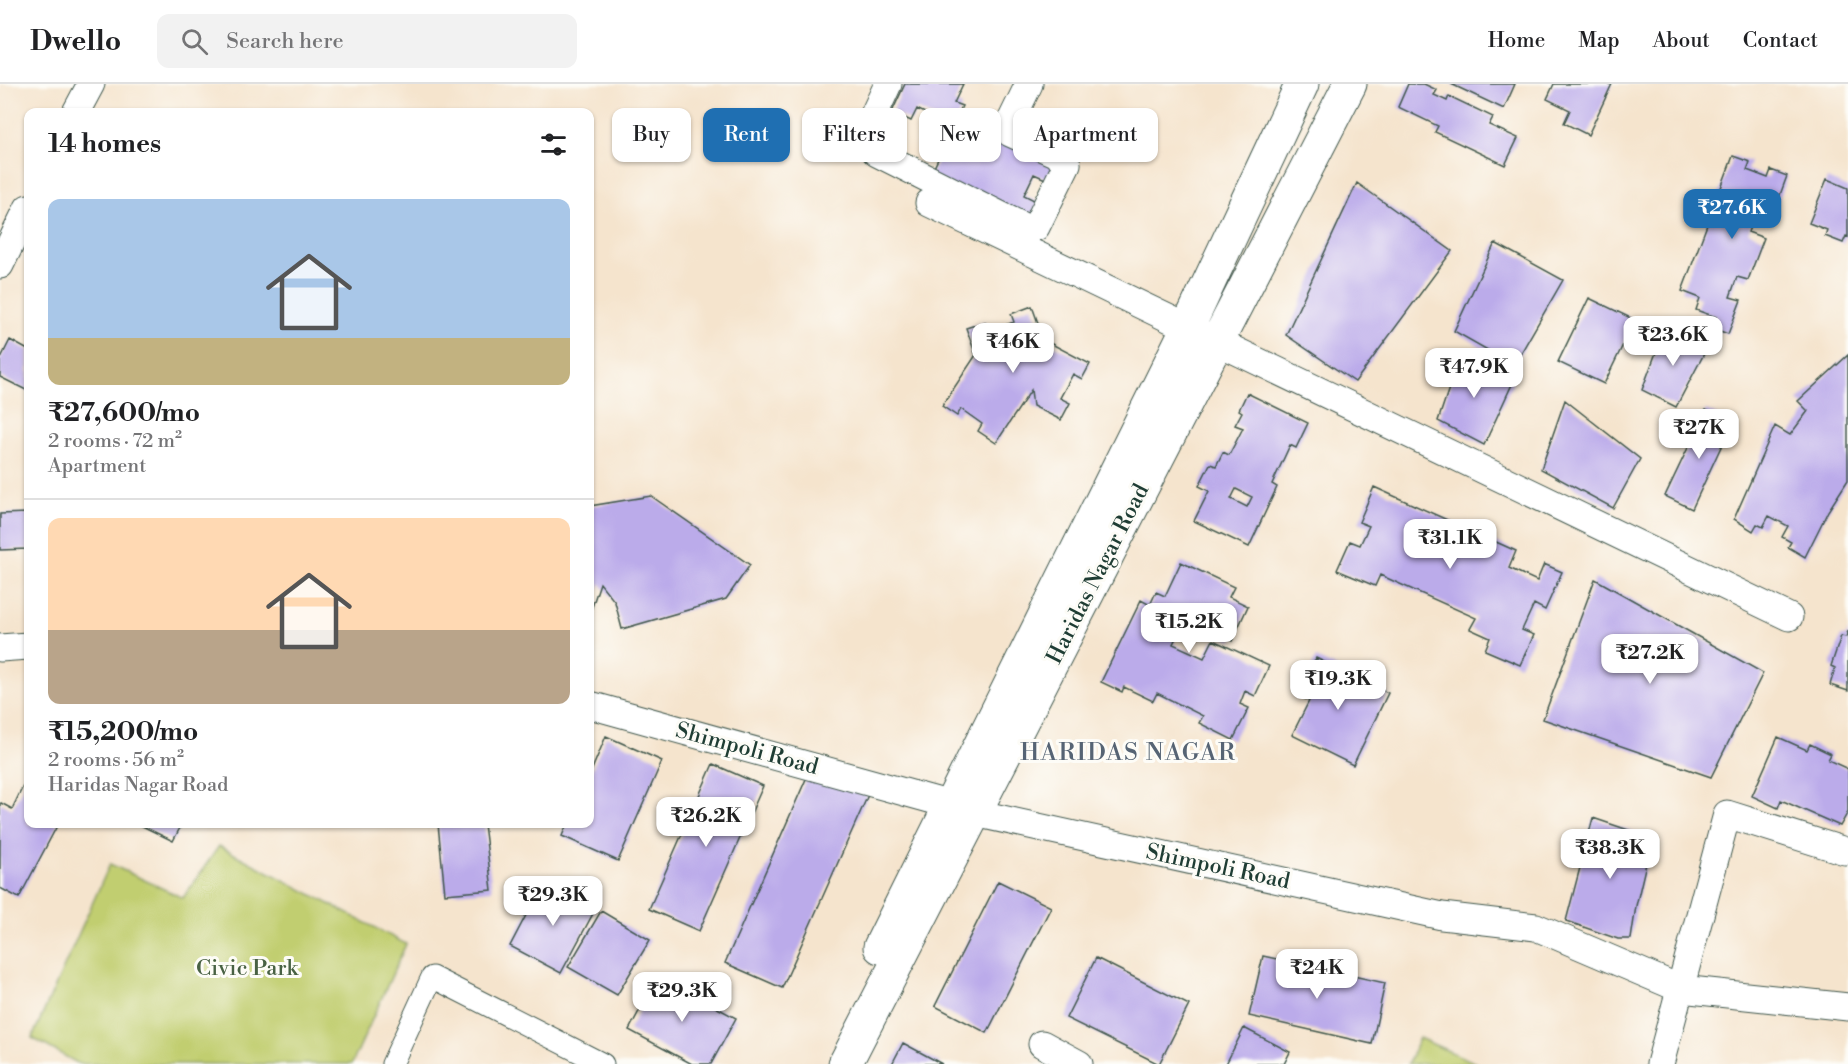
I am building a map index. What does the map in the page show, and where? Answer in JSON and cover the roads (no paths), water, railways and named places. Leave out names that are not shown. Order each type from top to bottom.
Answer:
[{"type":"street","points":[[78,108],[91,84]]},
{"type":"street","points":[[888,84],[866,134],[870,146],[877,153],[1028,229],[1036,227],[1067,164],[1061,156],[1010,133],[1008,127],[1029,84]]},
{"type":"street","name":"Haridas Nagar Road","points":[[822,1064],[1218,342],[1350,84]]},
{"type":"street","name":"Haridas Nagar Road","points":[[845,1064],[1188,327],[1296,86]]},
{"type":"street","points":[[928,203],[1790,617]]},
{"type":"street","points":[[0,265],[24,216]]},
{"type":"street","points":[[0,648],[24,646]]},
{"type":"street","name":"Shimpoli Road","points":[[594,706],[963,809],[1442,916],[1536,927],[1681,989],[1848,1007]]},
{"type":"street","points":[[1660,1064],[1727,814],[1845,851]]},
{"type":"street","points":[[392,1064],[432,977],[603,1064]]},
{"type":"street","points":[[1042,1044],[1079,1064]]},
{"type":"district","name":"HARIDAS NAGAR","points":[[1128,753]]},
{"type":"park label","name":"Civic Park","points":[[247,968]]}]
